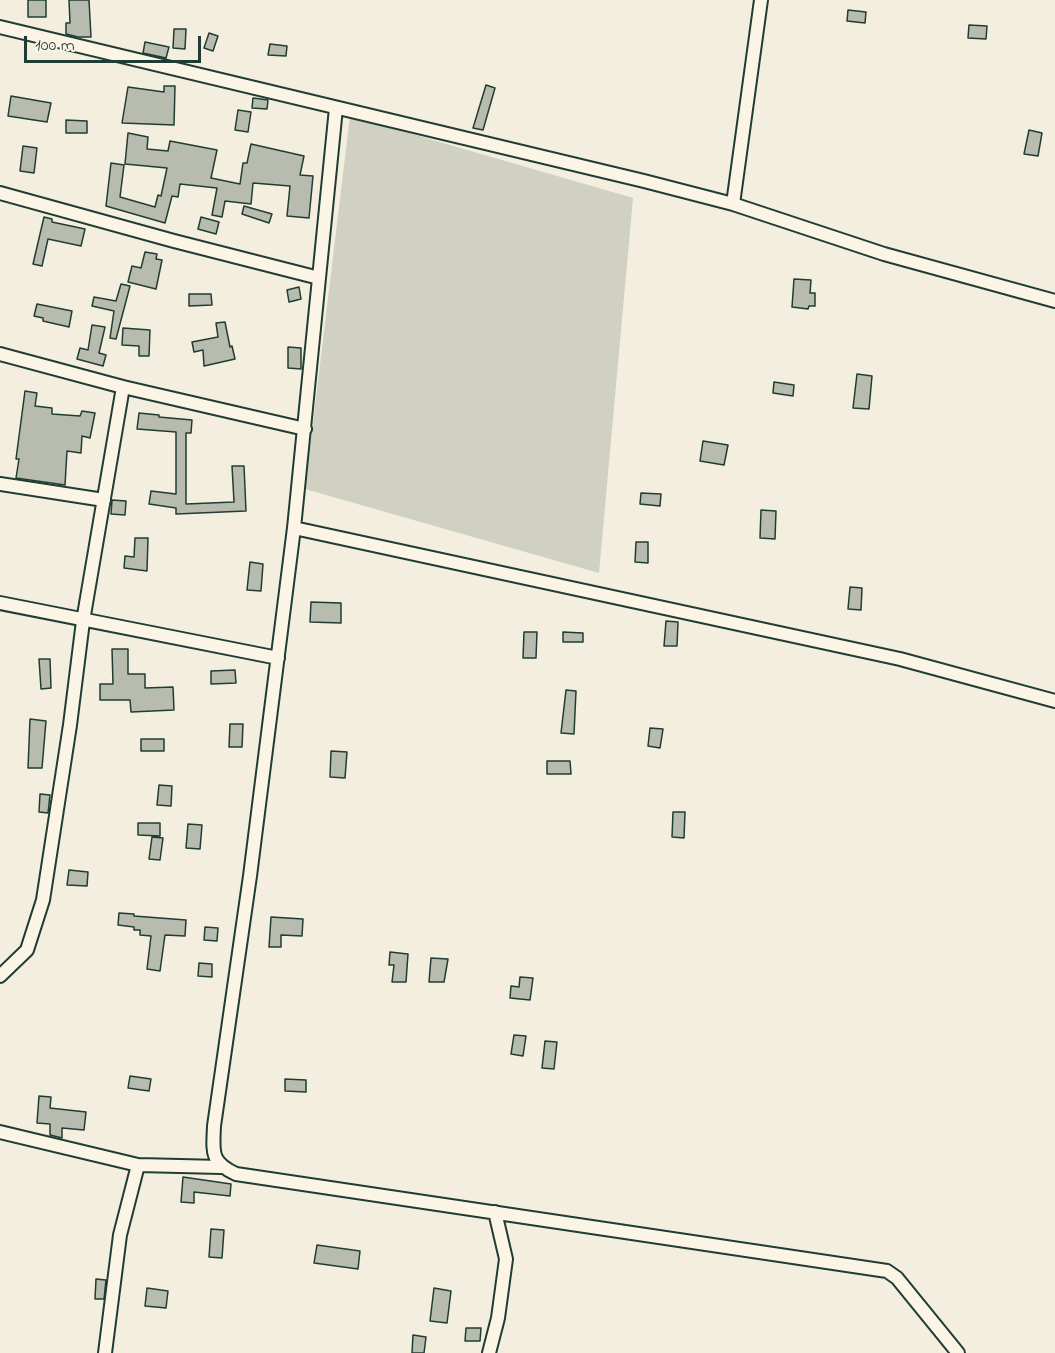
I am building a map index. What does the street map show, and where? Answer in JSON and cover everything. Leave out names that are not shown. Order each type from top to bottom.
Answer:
[{"type":"street","points":[[733,204],[760,0]]},
{"type":"street","points":[[0,27],[733,204],[884,254],[1055,301]]},
{"type":"street","points":[[221,1167],[213,1150],[214,1126],[250,876],[294,528],[336,108]]},
{"type":"street","points":[[0,193],[319,278]]},
{"type":"street","points":[[0,354],[123,387],[304,429]]},
{"type":"street","points":[[0,976],[27,950],[44,900],[83,621],[123,387]]},
{"type":"street","points":[[0,484],[104,500]]},
{"type":"street","points":[[294,528],[900,659],[1055,701]]},
{"type":"street","points":[[0,603],[278,658]]},
{"type":"street","points":[[0,1132],[138,1165],[221,1167],[236,1174],[887,1270],[903,1285],[958,1353]]},
{"type":"street","points":[[105,1353],[120,1235],[138,1165]]},
{"type":"street","points":[[489,1353],[498,1318],[506,1259],[495,1212]]},
{"type":"shaded area","points":[[350,116],[633,198],[599,573],[305,489]]},
{"type":"building","points":[[28,0],[46,0],[46,17],[28,17]]},
{"type":"building","points":[[69,0],[89,0],[91,37],[66,34],[66,23],[70,23]]},
{"type":"building","points":[[848,10],[866,12],[865,23],[847,21]]},
{"type":"building","points":[[969,25],[987,26],[986,39],[968,38]]},
{"type":"building","points":[[174,29],[186,29],[185,49],[173,48]]},
{"type":"building","points":[[209,33],[218,36],[213,51],[204,48]]},
{"type":"building","points":[[145,42],[169,47],[166,58],[143,53]]},
{"type":"building","points":[[270,44],[287,46],[286,56],[268,55]]},
{"type":"building","points":[[486,85],[495,88],[483,130],[473,128]]},
{"type":"building","points":[[164,86],[175,86],[174,125],[122,123],[128,87],[164,92]]},
{"type":"building","points":[[11,96],[51,103],[47,122],[8,116]]},
{"type":"building","points":[[253,98],[268,100],[267,109],[252,108]]},
{"type":"building","points":[[238,110],[251,112],[248,132],[235,130]]},
{"type":"building","points":[[66,120],[87,121],[87,133],[66,133]]},
{"type":"building","points":[[1029,130],[1042,133],[1038,156],[1024,154]]},
{"type":"building","points":[[128,133],[148,137],[147,149],[168,151],[170,141],[217,150],[211,178],[240,184],[243,163],[247,163],[251,144],[304,156],[300,175],[313,176],[309,218],[287,216],[290,186],[253,183],[251,204],[225,201],[222,217],[212,215],[217,188],[180,184],[178,197],[172,196],[165,223],[106,206],[111,163],[124,165],[120,197],[155,207],[158,195],[161,196],[167,168],[125,164]]},
{"type":"building","points":[[23,146],[37,148],[34,173],[20,171]]},
{"type":"building","points":[[244,206],[272,214],[269,223],[242,214]]},
{"type":"building","points":[[44,217],[52,219],[52,222],[85,229],[81,246],[48,239],[42,266],[33,264]]},
{"type":"building","points":[[201,217],[219,222],[216,234],[198,229]]},
{"type":"building","points":[[145,252],[157,254],[156,259],[162,260],[156,289],[128,282],[132,266],[141,268]]},
{"type":"building","points":[[794,279],[811,280],[810,293],[815,293],[815,306],[809,306],[808,309],[792,307]]},
{"type":"building","points":[[121,284],[130,286],[116,339],[110,338],[114,311],[92,306],[94,297],[116,301]]},
{"type":"building","points":[[299,287],[301,299],[289,302],[287,290]]},
{"type":"building","points":[[189,294],[211,294],[212,305],[189,306]]},
{"type":"building","points":[[37,304],[72,311],[69,327],[43,321],[43,318],[34,316]]},
{"type":"building","points":[[225,322],[235,359],[204,366],[203,350],[194,352],[192,342],[218,337],[216,323]]},
{"type":"building","points":[[92,325],[105,327],[99,353],[106,355],[103,366],[77,359],[80,348],[88,350]]},
{"type":"building","points":[[123,328],[150,330],[149,356],[139,356],[139,346],[122,345]]},
{"type":"building","points":[[288,347],[301,348],[301,369],[288,368]]},
{"type":"building","points":[[857,374],[872,376],[869,409],[853,408]]},
{"type":"building","points":[[774,382],[794,385],[793,396],[773,393]]},
{"type":"building","points":[[25,391],[37,393],[35,406],[52,408],[52,414],[80,416],[82,411],[95,413],[90,438],[82,436],[81,453],[67,451],[65,485],[16,478],[19,459],[16,459]]},
{"type":"building","points":[[139,413],[192,420],[191,433],[186,433],[186,504],[234,502],[232,466],[244,466],[246,511],[176,514],[176,508],[149,504],[151,491],[176,494],[176,432],[137,429]]},
{"type":"building","points":[[703,441],[728,445],[724,465],[700,461]]},
{"type":"building","points":[[641,493],[661,494],[660,506],[640,504]]},
{"type":"building","points":[[112,500],[126,501],[125,515],[111,514]]},
{"type":"building","points":[[761,510],[776,511],[775,539],[760,538]]},
{"type":"building","points":[[135,538],[148,538],[147,571],[124,568],[125,556],[134,557]]},
{"type":"building","points":[[636,542],[648,542],[648,563],[635,562]]},
{"type":"building","points":[[250,562],[263,564],[261,591],[247,590]]},
{"type":"building","points":[[850,587],[862,588],[861,610],[848,609]]},
{"type":"building","points":[[311,602],[341,603],[341,623],[310,622]]},
{"type":"building","points":[[666,621],[678,622],[677,646],[664,646]]},
{"type":"building","points":[[524,632],[537,632],[536,658],[523,658]]},
{"type":"building","points":[[563,632],[583,633],[583,642],[563,642]]},
{"type":"building","points":[[112,649],[128,649],[128,674],[145,674],[145,688],[173,687],[174,710],[131,712],[130,700],[100,700],[100,684],[113,684]]},
{"type":"building","points":[[39,659],[50,659],[51,688],[41,689]]},
{"type":"building","points":[[235,670],[236,683],[211,684],[211,671]]},
{"type":"building","points":[[566,690],[576,691],[574,734],[561,733]]},
{"type":"building","points":[[30,719],[46,721],[42,768],[28,768]]},
{"type":"building","points":[[230,724],[243,724],[242,747],[229,747]]},
{"type":"building","points":[[650,728],[663,729],[660,748],[648,746]]},
{"type":"building","points":[[141,739],[164,739],[164,751],[141,751]]},
{"type":"building","points":[[331,751],[347,752],[345,778],[330,777]]},
{"type":"building","points":[[547,761],[570,761],[571,774],[547,774]]},
{"type":"building","points":[[159,785],[172,786],[171,806],[157,805]]},
{"type":"building","points":[[40,794],[50,795],[48,813],[39,812]]},
{"type":"building","points":[[673,812],[685,812],[684,838],[672,837]]},
{"type":"building","points":[[138,823],[160,823],[160,836],[138,835]]},
{"type":"building","points":[[188,824],[202,825],[200,849],[186,848]]},
{"type":"building","points":[[152,837],[163,838],[160,860],[149,859]]},
{"type":"building","points":[[69,870],[88,872],[87,886],[67,885]]},
{"type":"building","points":[[119,913],[186,920],[185,936],[165,935],[160,971],[147,969],[151,936],[140,935],[140,930],[134,930],[134,927],[118,925]]},
{"type":"building","points":[[271,917],[303,919],[302,936],[281,935],[281,947],[269,947]]},
{"type":"building","points":[[205,927],[218,928],[217,941],[204,940]]},
{"type":"building","points":[[390,952],[408,954],[406,982],[392,982],[394,965],[389,965]]},
{"type":"building","points":[[431,958],[448,959],[444,982],[429,982]]},
{"type":"building","points":[[199,963],[212,964],[212,977],[198,976]]},
{"type":"building","points":[[520,977],[533,978],[530,1000],[510,998],[511,986],[519,987]]},
{"type":"building","points":[[514,1035],[526,1036],[523,1056],[511,1054]]},
{"type":"building","points":[[545,1041],[557,1042],[554,1069],[542,1068]]},
{"type":"building","points":[[130,1076],[151,1079],[149,1091],[128,1088]]},
{"type":"building","points":[[285,1079],[306,1080],[306,1092],[285,1091]]},
{"type":"building","points":[[39,1096],[51,1097],[50,1108],[86,1112],[84,1130],[62,1128],[62,1138],[50,1135],[50,1124],[37,1123]]},
{"type":"building","points":[[183,1177],[231,1184],[230,1196],[194,1192],[194,1203],[181,1202]]},
{"type":"building","points":[[211,1229],[224,1230],[222,1258],[209,1257]]},
{"type":"building","points":[[317,1245],[360,1251],[358,1269],[314,1263]]},
{"type":"building","points":[[96,1279],[106,1280],[104,1299],[95,1299]]},
{"type":"building","points":[[147,1288],[168,1291],[166,1308],[145,1306]]},
{"type":"building","points":[[434,1288],[451,1291],[447,1323],[430,1321]]},
{"type":"building","points":[[466,1328],[481,1328],[480,1341],[465,1341]]},
{"type":"building","points":[[413,1335],[426,1337],[424,1353],[412,1353]]}]
